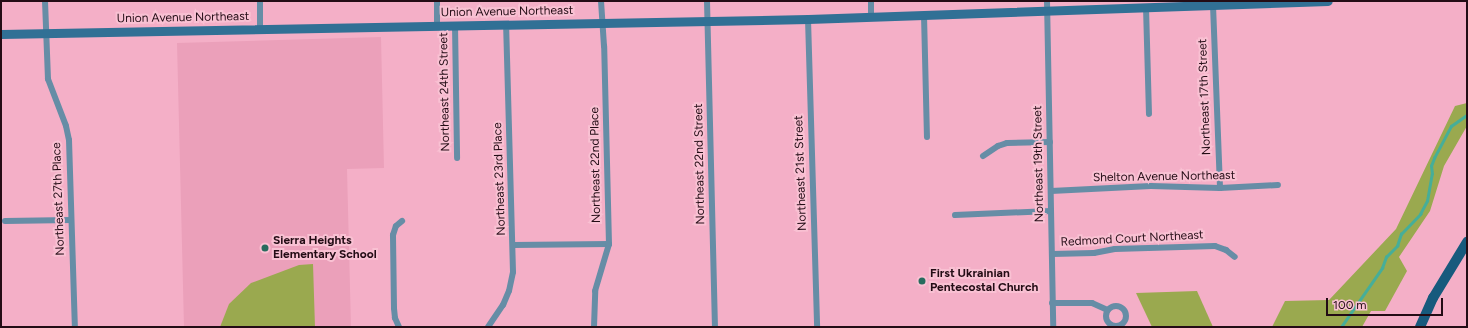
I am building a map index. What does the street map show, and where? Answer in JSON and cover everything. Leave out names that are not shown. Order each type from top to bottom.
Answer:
[{"type":"main road","points":[[1420,327],[1433,298],[1467,242]]},
{"type":"street","name":"Northeast 27th Place","points":[[45,1],[48,79],[66,126],[69,140],[75,327]]},
{"type":"street","points":[[260,1],[260,29]]},
{"type":"street","name":"Northeast 24th Street","points":[[436,1],[437,25]]},
{"type":"street","name":"Northeast 22nd Place","points":[[594,327],[595,291],[609,244],[604,46],[601,23],[601,1]]},
{"type":"street","name":"Northeast 22nd Street","points":[[707,1],[715,327]]},
{"type":"street","points":[[871,1],[871,17]]},
{"type":"street","name":"Northeast 19th Street","points":[[1047,1],[1053,327]]},
{"type":"street","name":"Union Avenue Northeast","points":[[1,34],[808,19],[1213,6],[1230,3],[1328,1]]},
{"type":"street","name":"Northeast 17th Street","points":[[1213,6],[1220,188]]},
{"type":"street","points":[[1146,7],[1149,114]]},
{"type":"street","points":[[924,15],[927,137]]},
{"type":"street","name":"Northeast 21st Street","points":[[808,19],[817,327]]},
{"type":"street","name":"Northeast 23rd Place","points":[[488,327],[504,305],[510,291],[513,272],[506,24]]},
{"type":"street","name":"Northeast 24th Street","points":[[455,25],[457,158]]},
{"type":"street","points":[[983,156],[998,146],[1007,143],[1050,142]]},
{"type":"street","name":"Shelton Avenue Northeast","points":[[1050,191],[1151,186],[1220,188],[1278,185]]},
{"type":"street","points":[[955,215],[1051,212]]},
{"type":"street","points":[[5,221],[71,220]]},
{"type":"street","points":[[400,327],[395,318],[394,308],[393,235],[396,226],[402,221]]},
{"type":"street","points":[[513,245],[609,244]]},
{"type":"street","name":"Redmond Court Northeast","points":[[1052,254],[1094,253],[1115,249],[1215,246],[1226,250],[1234,257]]},
{"type":"street","points":[[1052,303],[1092,303],[1108,310]]},
{"type":"shaded area","name":"Sierra Heights Elementary School","points":[[381,37],[384,168],[347,169],[351,327],[184,327],[177,43]]},
{"type":"green space","points":[[1467,103],[1467,126],[1444,166],[1430,211],[1399,257],[1407,271],[1385,311],[1371,311],[1362,327],[1272,327],[1285,301],[1329,300],[1396,229],[1455,106]]},
{"type":"green space","points":[[313,264],[315,327],[220,327],[229,304],[251,283],[299,265]]},
{"type":"green space","points":[[1197,291],[1213,327],[1152,327],[1136,293]]},
{"type":"waterway","points":[[1341,327],[1382,268],[1386,257],[1397,246],[1401,234],[1420,214],[1427,201],[1432,174],[1431,166],[1434,158],[1451,126],[1467,115]]},
{"type":"place","name":"Sierra Heights Elementary School","points":[[265,248]]},
{"type":"place","name":"First Ukrainian Pentecostal Church","points":[[922,281]]}]
